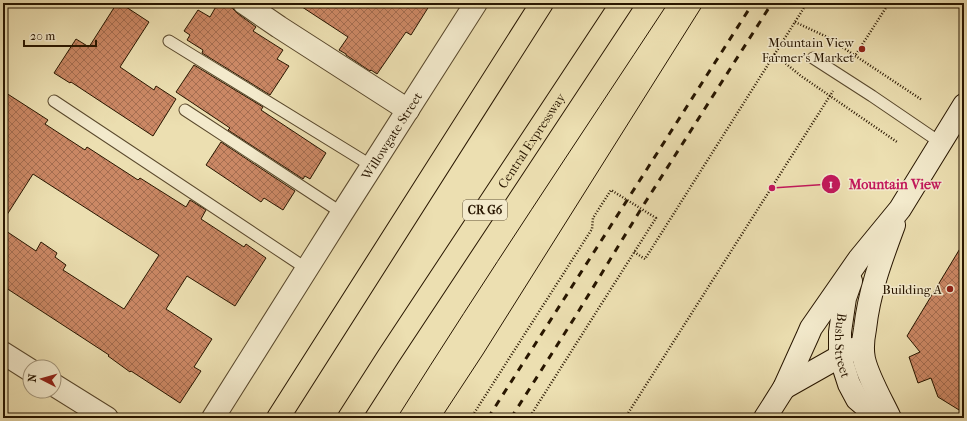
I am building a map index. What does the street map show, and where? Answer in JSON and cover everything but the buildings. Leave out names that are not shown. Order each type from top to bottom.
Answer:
[{"type":"highway","points":[[278,418],[542,3]]},
{"type":"highway","name":"Central Expressway","points":[[348,418],[622,3]]},
{"type":"street","points":[[244,3],[286,32],[408,110]]},
{"type":"street","name":"Willowgate Street","points":[[214,418],[342,213],[476,3]]},
{"type":"street","points":[[765,418],[784,388],[808,335],[859,259],[900,209],[964,106]]},
{"type":"street","name":"Bush Street","points":[[890,418],[872,381],[864,360],[863,343],[867,312],[878,269],[900,209]]},
{"type":"street","name":"Bush Street","points":[[859,259],[845,298],[840,332],[840,356],[849,384],[857,399],[870,410],[884,418]]},
{"type":"street","points":[[784,388],[863,343]]},
{"type":"street","points":[[3,353],[22,365]]},
{"type":"street","points":[[62,390],[107,418]]},
{"type":"lane","points":[[169,41],[372,166]]},
{"type":"lane","points":[[813,58],[941,143]]},
{"type":"lane","points":[[54,101],[307,269]]},
{"type":"lane","points":[[185,110],[342,213]]},
{"type":"path","points":[[634,252],[644,259],[807,3]]},
{"type":"path","points":[[626,418],[889,3]]},
{"type":"path","points":[[795,22],[827,38],[922,100]]},
{"type":"path","points":[[774,54],[801,76],[897,142]]},
{"type":"path","points":[[471,418],[592,229],[593,218],[611,190],[656,218],[529,418]]},
{"type":"tram line","points":[[397,418],[497,262],[668,3]]},
{"type":"tram line","points":[[441,418],[483,354],[704,3]]},
{"type":"railway","points":[[488,418],[753,3]]},
{"type":"railway","points":[[511,418],[641,209],[772,3]]},
{"type":"place","name":"Mountain View Farmer's Market","points":[[862,49]]},
{"type":"place","name":"Mountain View","points":[[772,188]]},
{"type":"place","name":"Building A","points":[[950,289]]}]
